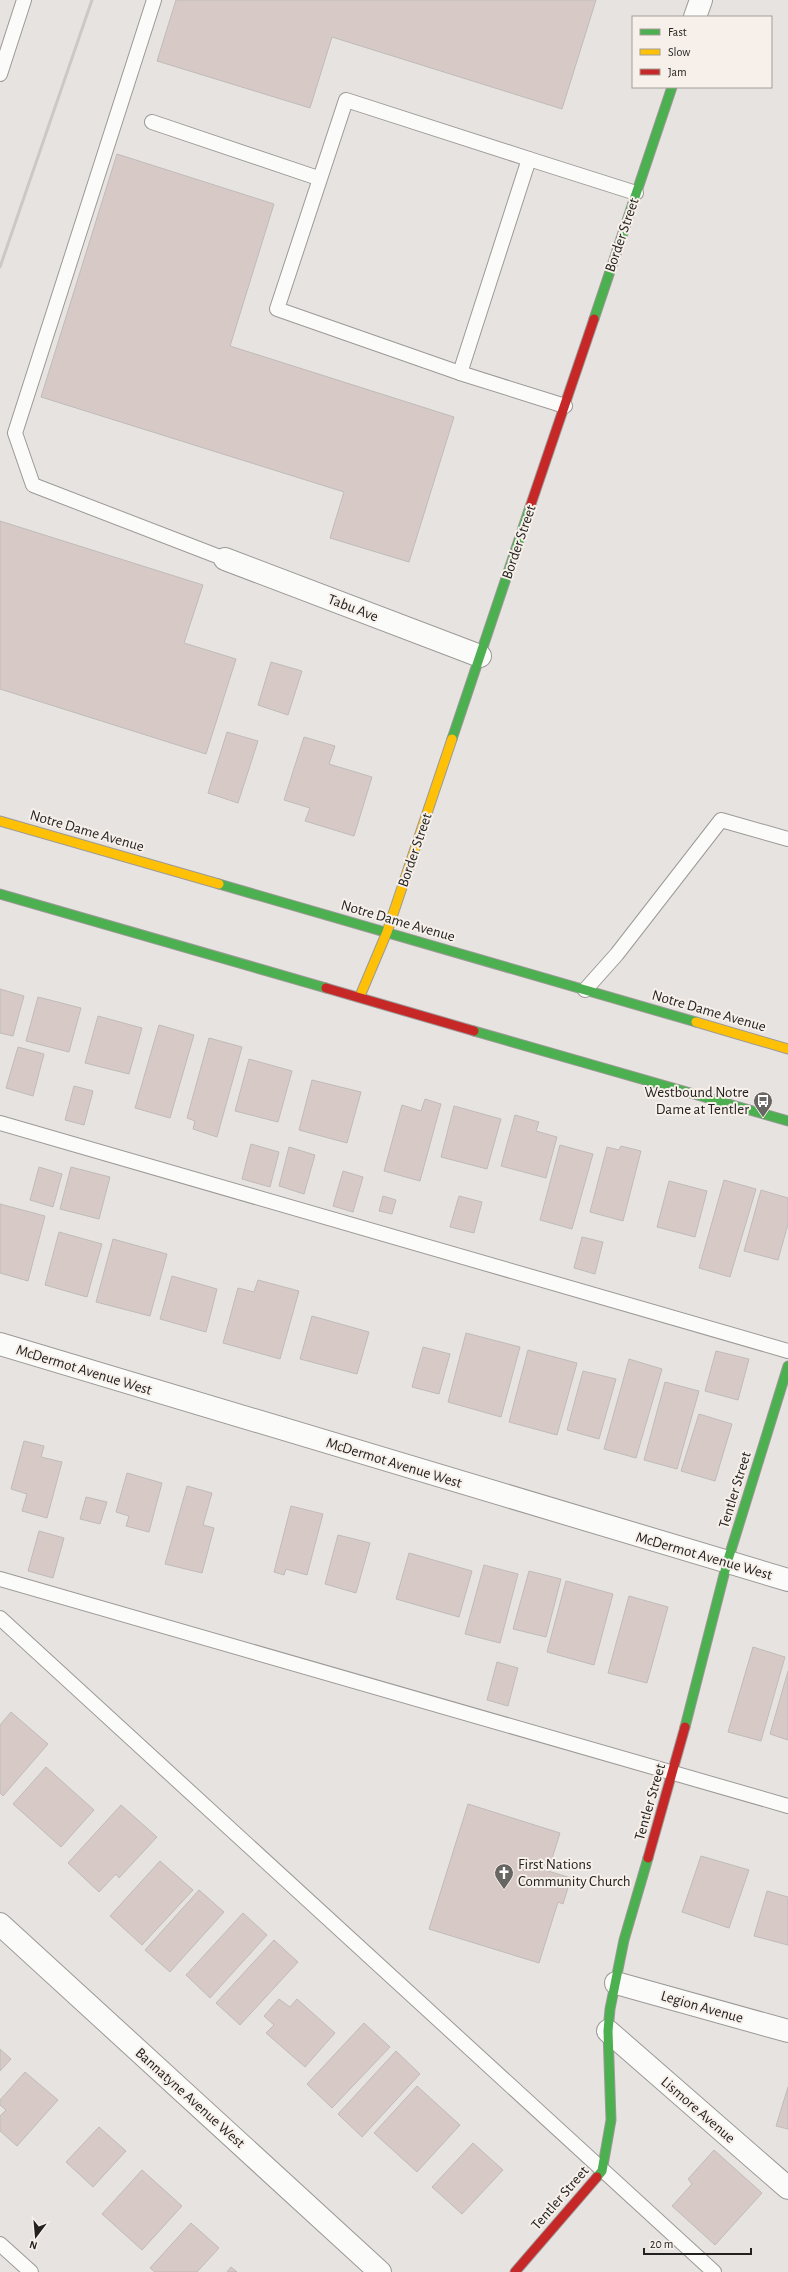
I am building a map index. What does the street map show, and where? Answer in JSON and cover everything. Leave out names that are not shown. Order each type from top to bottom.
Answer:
[{"type":"street","points":[[695,16],[701,0]]},
{"type":"street","name":"Border Street","points":[[360,996],[387,932],[672,88]]},
{"type":"street","name":"Tabu Ave","points":[[225,559],[480,656]]},
{"type":"street","name":"Notre Dame Avenue","points":[[0,821],[788,1049]]},
{"type":"street","points":[[0,894],[360,996],[788,1120]]},
{"type":"street","name":"McDermot Avenue West","points":[[0,1344],[727,1563],[788,1580]]},
{"type":"street","name":"Tentler Street","points":[[515,2272],[602,2171],[611,2120],[608,2031],[624,1940],[673,1773],[727,1563],[788,1366]]},
{"type":"street","name":"Bannatyne Avenue West","points":[[0,1924],[380,2272]]},
{"type":"street","name":"Legion Avenue","points":[[616,1983],[788,2031]]},
{"type":"street","name":"Lismore Avenue","points":[[608,2031],[788,2188]]},
{"type":"lane","points":[[0,74],[24,0]]},
{"type":"lane","points":[[154,0],[15,432],[32,485],[225,559]]},
{"type":"lane","points":[[565,406],[460,373],[277,309],[318,178],[346,100],[636,193]]},
{"type":"lane","points":[[152,122],[318,178]]},
{"type":"lane","points":[[460,373],[529,159]]},
{"type":"lane","points":[[585,990],[617,954],[720,820],[788,839]]},
{"type":"lane","points":[[0,1123],[788,1351]]},
{"type":"lane","points":[[0,1579],[788,1806]]},
{"type":"lane","points":[[0,1618],[714,2272]]},
{"type":"lane","points":[[0,2244],[31,2272]]},
{"type":"building","points":[[176,0],[596,0],[562,109],[332,37],[310,108],[157,61]]},
{"type":"building","points":[[117,154],[274,204],[230,346],[454,417],[409,562],[330,538],[344,492],[41,397]]},
{"type":"building","points":[[0,521],[203,585],[184,643],[236,659],[206,754],[0,689]]},
{"type":"building","points":[[271,662],[302,671],[288,715],[258,705]]},
{"type":"building","points":[[227,732],[258,741],[238,803],[208,793]]},
{"type":"building","points":[[304,737],[335,746],[329,764],[372,777],[354,836],[305,821],[310,808],[284,800]]},
{"type":"building","points":[[0,989],[24,996],[13,1036],[0,1033]]},
{"type":"building","points":[[38,997],[81,1008],[69,1052],[26,1041]]},
{"type":"building","points":[[98,1016],[142,1028],[129,1074],[85,1063]]},
{"type":"building","points":[[159,1025],[194,1035],[170,1118],[135,1108]]},
{"type":"building","points":[[209,1038],[242,1047],[217,1137],[193,1129],[195,1121],[187,1118]]},
{"type":"building","points":[[18,1047],[44,1054],[33,1096],[6,1088]]},
{"type":"building","points":[[249,1059],[292,1071],[278,1122],[235,1111]]},
{"type":"building","points":[[312,1080],[361,1092],[347,1143],[299,1130]]},
{"type":"building","points":[[74,1086],[93,1091],[84,1125],[65,1120]]},
{"type":"building","points":[[425,1099],[441,1104],[420,1181],[384,1171],[402,1105],[421,1111]]},
{"type":"building","points":[[454,1106],[501,1119],[487,1169],[441,1157]]},
{"type":"building","points":[[515,1115],[539,1122],[536,1131],[557,1137],[546,1178],[501,1166]]},
{"type":"building","points":[[251,1144],[279,1152],[270,1187],[242,1179]]},
{"type":"building","points":[[560,1145],[593,1154],[572,1229],[540,1220]]},
{"type":"building","points":[[621,1146],[641,1151],[623,1221],[590,1212],[607,1147],[619,1150]]},
{"type":"building","points":[[289,1147],[315,1155],[304,1194],[279,1186]]},
{"type":"building","points":[[39,1167],[62,1174],[53,1207],[30,1200]]},
{"type":"building","points":[[71,1167],[110,1177],[99,1219],[60,1209]]},
{"type":"building","points":[[343,1171],[363,1177],[353,1212],[333,1206]]},
{"type":"building","points":[[724,1180],[756,1189],[730,1277],[699,1268]]},
{"type":"building","points":[[669,1181],[707,1191],[695,1237],[657,1227]]},
{"type":"building","points":[[761,1190],[788,1198],[788,1224],[778,1260],[744,1251]]},
{"type":"building","points":[[383,1196],[396,1200],[392,1214],[379,1211]]},
{"type":"building","points":[[459,1196],[482,1202],[474,1233],[450,1227]]},
{"type":"building","points":[[0,1204],[45,1216],[28,1281],[0,1273]]},
{"type":"building","points":[[59,1232],[102,1244],[87,1297],[45,1285]]},
{"type":"building","points":[[582,1237],[603,1242],[595,1274],[574,1268]]},
{"type":"building","points":[[113,1239],[167,1254],[150,1316],[96,1302]]},
{"type":"building","points":[[172,1276],[217,1289],[206,1332],[160,1319]]},
{"type":"building","points":[[258,1280],[299,1291],[280,1359],[223,1343],[238,1288],[254,1292]]},
{"type":"building","points":[[312,1316],[369,1332],[357,1374],[300,1359]]},
{"type":"building","points":[[466,1333],[520,1347],[501,1417],[448,1402]]},
{"type":"building","points":[[423,1347],[450,1354],[439,1394],[412,1387]]},
{"type":"building","points":[[528,1350],[577,1363],[557,1435],[509,1422]]},
{"type":"building","points":[[716,1351],[749,1359],[738,1400],[705,1391]]},
{"type":"building","points":[[629,1359],[662,1369],[636,1458],[604,1449]]},
{"type":"building","points":[[583,1371],[616,1379],[599,1439],[567,1430]]},
{"type":"building","points":[[665,1382],[699,1391],[677,1469],[644,1460]]},
{"type":"building","points":[[699,1414],[732,1424],[715,1481],[681,1471]]},
{"type":"building","points":[[24,1441],[44,1446],[41,1457],[62,1462],[47,1518],[22,1511],[27,1494],[11,1489]]},
{"type":"building","points":[[127,1473],[162,1483],[149,1532],[126,1526],[129,1516],[116,1512]]},
{"type":"building","points":[[187,1486],[212,1493],[203,1525],[214,1528],[202,1573],[165,1564]]},
{"type":"building","points":[[86,1497],[107,1502],[100,1524],[80,1519]]},
{"type":"building","points":[[291,1506],[323,1514],[307,1575],[286,1569],[284,1575],[274,1572]]},
{"type":"building","points":[[39,1531],[64,1538],[53,1578],[28,1571]]},
{"type":"building","points":[[338,1535],[370,1543],[356,1593],[325,1584]]},
{"type":"building","points":[[409,1553],[472,1571],[459,1617],[396,1599]]},
{"type":"building","points":[[484,1565],[518,1574],[500,1643],[465,1634]]},
{"type":"building","points":[[529,1571],[561,1579],[546,1637],[513,1629]]},
{"type":"building","points":[[566,1581],[613,1594],[594,1665],[547,1652]]},
{"type":"building","points":[[629,1596],[668,1607],[647,1683],[608,1673]]},
{"type":"building","points":[[753,1647],[785,1657],[761,1741],[728,1732]]},
{"type":"building","points":[[497,1662],[518,1668],[508,1706],[487,1700]]},
{"type":"building","points":[[788,1671],[788,1740],[770,1734]]},
{"type":"building","points":[[11,1712],[48,1744],[3,1796],[0,1793],[0,1725]]},
{"type":"building","points":[[46,1767],[94,1810],[61,1847],[13,1804]]},
{"type":"building","name":"First Nations Community Church","points":[[468,1804],[560,1833],[548,1871],[571,1878],[563,1904],[558,1902],[539,1963],[429,1929]]},
{"type":"building","points":[[121,1805],[157,1837],[119,1878],[116,1874],[99,1892],[68,1863]]},
{"type":"building","points":[[701,1856],[749,1870],[729,1928],[682,1912]]},
{"type":"building","points":[[160,1861],[193,1890],[142,1945],[110,1916]]},
{"type":"building","points":[[199,1890],[224,1912],[170,1972],[145,1950]]},
{"type":"building","points":[[767,1891],[788,1897],[788,1945],[754,1936]]},
{"type":"building","points":[[243,1913],[267,1935],[210,1998],[186,1975]]},
{"type":"building","points":[[274,1940],[298,1962],[240,2025],[216,2003]]},
{"type":"building","points":[[279,1999],[290,2007],[297,1999],[335,2033],[305,2067],[266,2033],[274,2025],[264,2016]]},
{"type":"building","points":[[364,2023],[390,2047],[332,2108],[307,2084]]},
{"type":"building","points":[[0,2049],[11,2059],[0,2071]]},
{"type":"building","points":[[396,2051],[420,2074],[362,2137],[338,2114]]},
{"type":"building","points":[[25,2072],[58,2100],[17,2146],[0,2131],[0,2116],[6,2110],[0,2105],[0,2100]]},
{"type":"building","points":[[417,2086],[460,2125],[417,2172],[374,2133]]},
{"type":"building","points":[[788,2087],[788,2129],[776,2126]]},
{"type":"building","points":[[99,2127],[126,2151],[93,2187],[66,2162]]},
{"type":"building","points":[[473,2143],[503,2170],[462,2214],[432,2187]]},
{"type":"building","points":[[714,2150],[762,2193],[715,2245],[672,2206],[692,2184],[688,2179]]},
{"type":"building","points":[[142,2170],[182,2206],[142,2250],[102,2214]]},
{"type":"building","points":[[191,2223],[219,2248],[197,2272],[155,2272],[150,2268]]},
{"type":"building","points":[[231,2267],[237,2272],[227,2272]]},
{"type":"railway","points":[[0,267],[92,0]]},
{"type":"traffic: fast","points":[[594,319],[672,88]]},
{"type":"traffic: fast","points":[[452,739],[530,507]]},
{"type":"traffic: fast","points":[[219,884],[696,1022]]},
{"type":"traffic: fast","points":[[0,894],[326,988]]},
{"type":"traffic: fast","points":[[474,1031],[788,1121]]},
{"type":"traffic: fast","points":[[685,1727],[727,1563],[788,1366]]},
{"type":"traffic: fast","points":[[597,2177],[602,2171],[611,2120],[608,2031],[610,2009],[624,1940],[648,1858]]},
{"type":"traffic: slow","points":[[360,996],[387,932],[452,739]]},
{"type":"traffic: slow","points":[[0,821],[219,884]]},
{"type":"traffic: slow","points":[[696,1022],[788,1049]]},
{"type":"traffic: jam","points":[[530,507],[594,319]]},
{"type":"traffic: jam","points":[[326,988],[474,1031]]},
{"type":"traffic: jam","points":[[648,1858],[685,1727]]},
{"type":"traffic: jam","points":[[515,2272],[597,2177]]},
{"type":"place","name":"Westbound Notre Dame at Tentler","points":[[763,1118]]},
{"type":"place","name":"First Nations Community Church","points":[[504,1890]]}]
